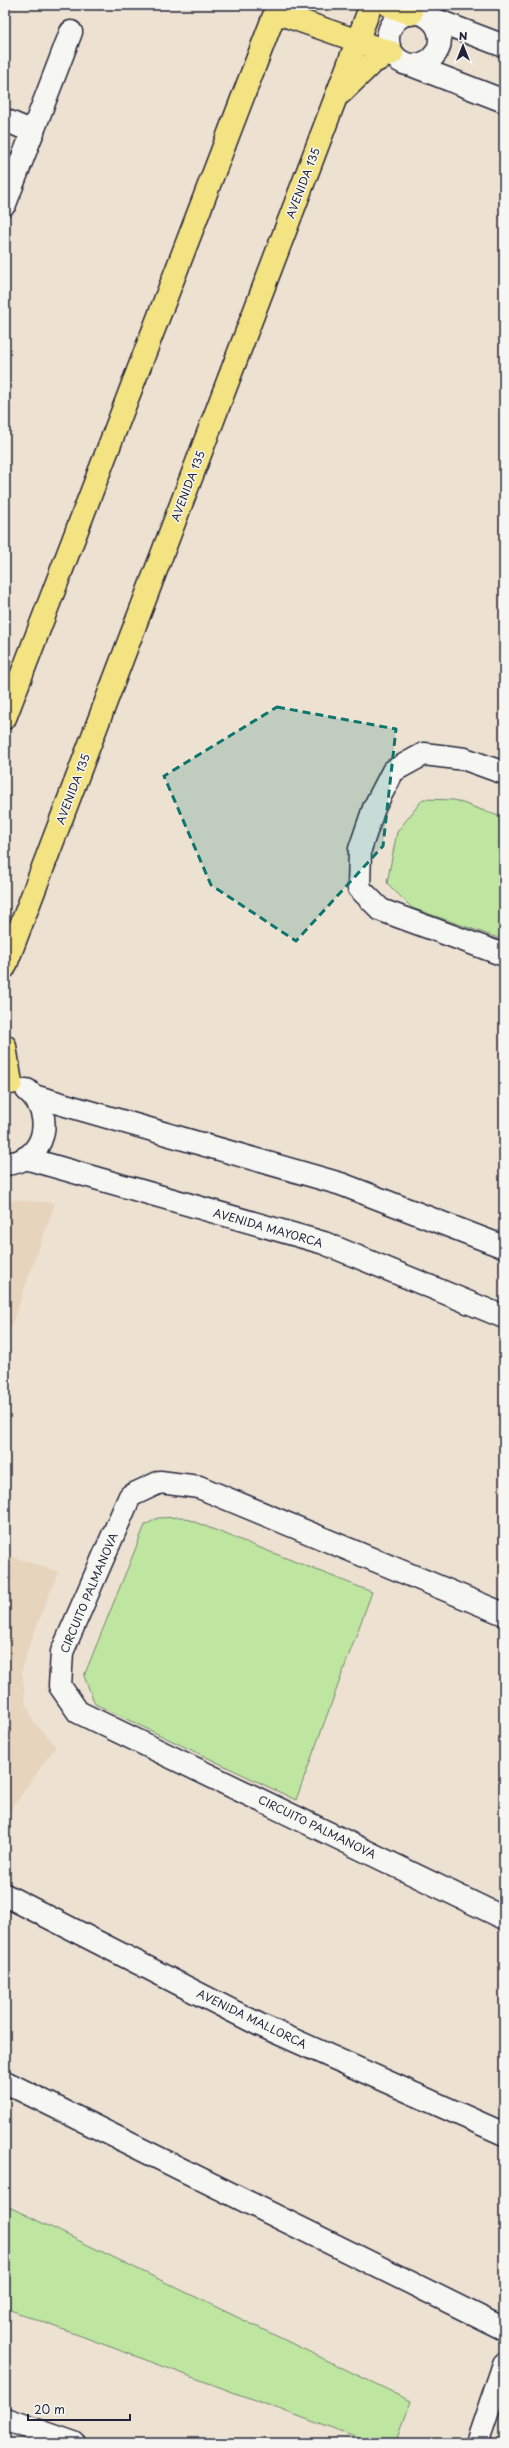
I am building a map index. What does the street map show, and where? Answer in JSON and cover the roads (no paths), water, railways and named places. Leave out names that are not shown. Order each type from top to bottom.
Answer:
[{"type":"main road","name":"AVENIDA 135","points":[[5,967],[371,5]]},
{"type":"main road","points":[[388,5],[416,12]]},
{"type":"main road","points":[[5,718],[276,9],[357,42],[392,53]]},
{"type":"main road","points":[[335,100],[351,82],[372,64],[392,53]]},
{"type":"main road","points":[[5,1046],[8,1083]]},
{"type":"street","points":[[504,46],[416,12],[402,16],[390,28],[389,45],[392,53],[398,60],[504,102]]},
{"type":"street","points":[[414,66],[430,60],[440,46],[439,29],[416,12]]},
{"type":"street","points":[[5,204],[71,32]]},
{"type":"street","points":[[5,120],[33,132]]},
{"type":"street","points":[[504,773],[465,759],[424,754],[394,771],[374,808],[360,849],[359,888],[381,910],[504,955]]},
{"type":"street","points":[[8,1083],[24,1087],[34,1096],[42,1108],[44,1122],[39,1142],[15,1161]]},
{"type":"street","points":[[34,1096],[341,1184],[504,1248]]},
{"type":"street","name":"AVENIDA MAYORCA","points":[[15,1161],[324,1243],[504,1317]]},
{"type":"street","name":"CIRCUITO PALMANOVA","points":[[504,1614],[199,1487],[160,1482],[130,1496],[62,1652],[60,1686],[78,1712],[504,1918]]},
{"type":"street","name":"AVENIDA MALLORCA","points":[[5,1895],[260,2025],[504,2134]]},
{"type":"street","points":[[5,2082],[504,2328]]},
{"type":"street","points":[[477,2443],[504,2364]]},
{"type":"street","points":[[5,2419],[74,2443]]}]
